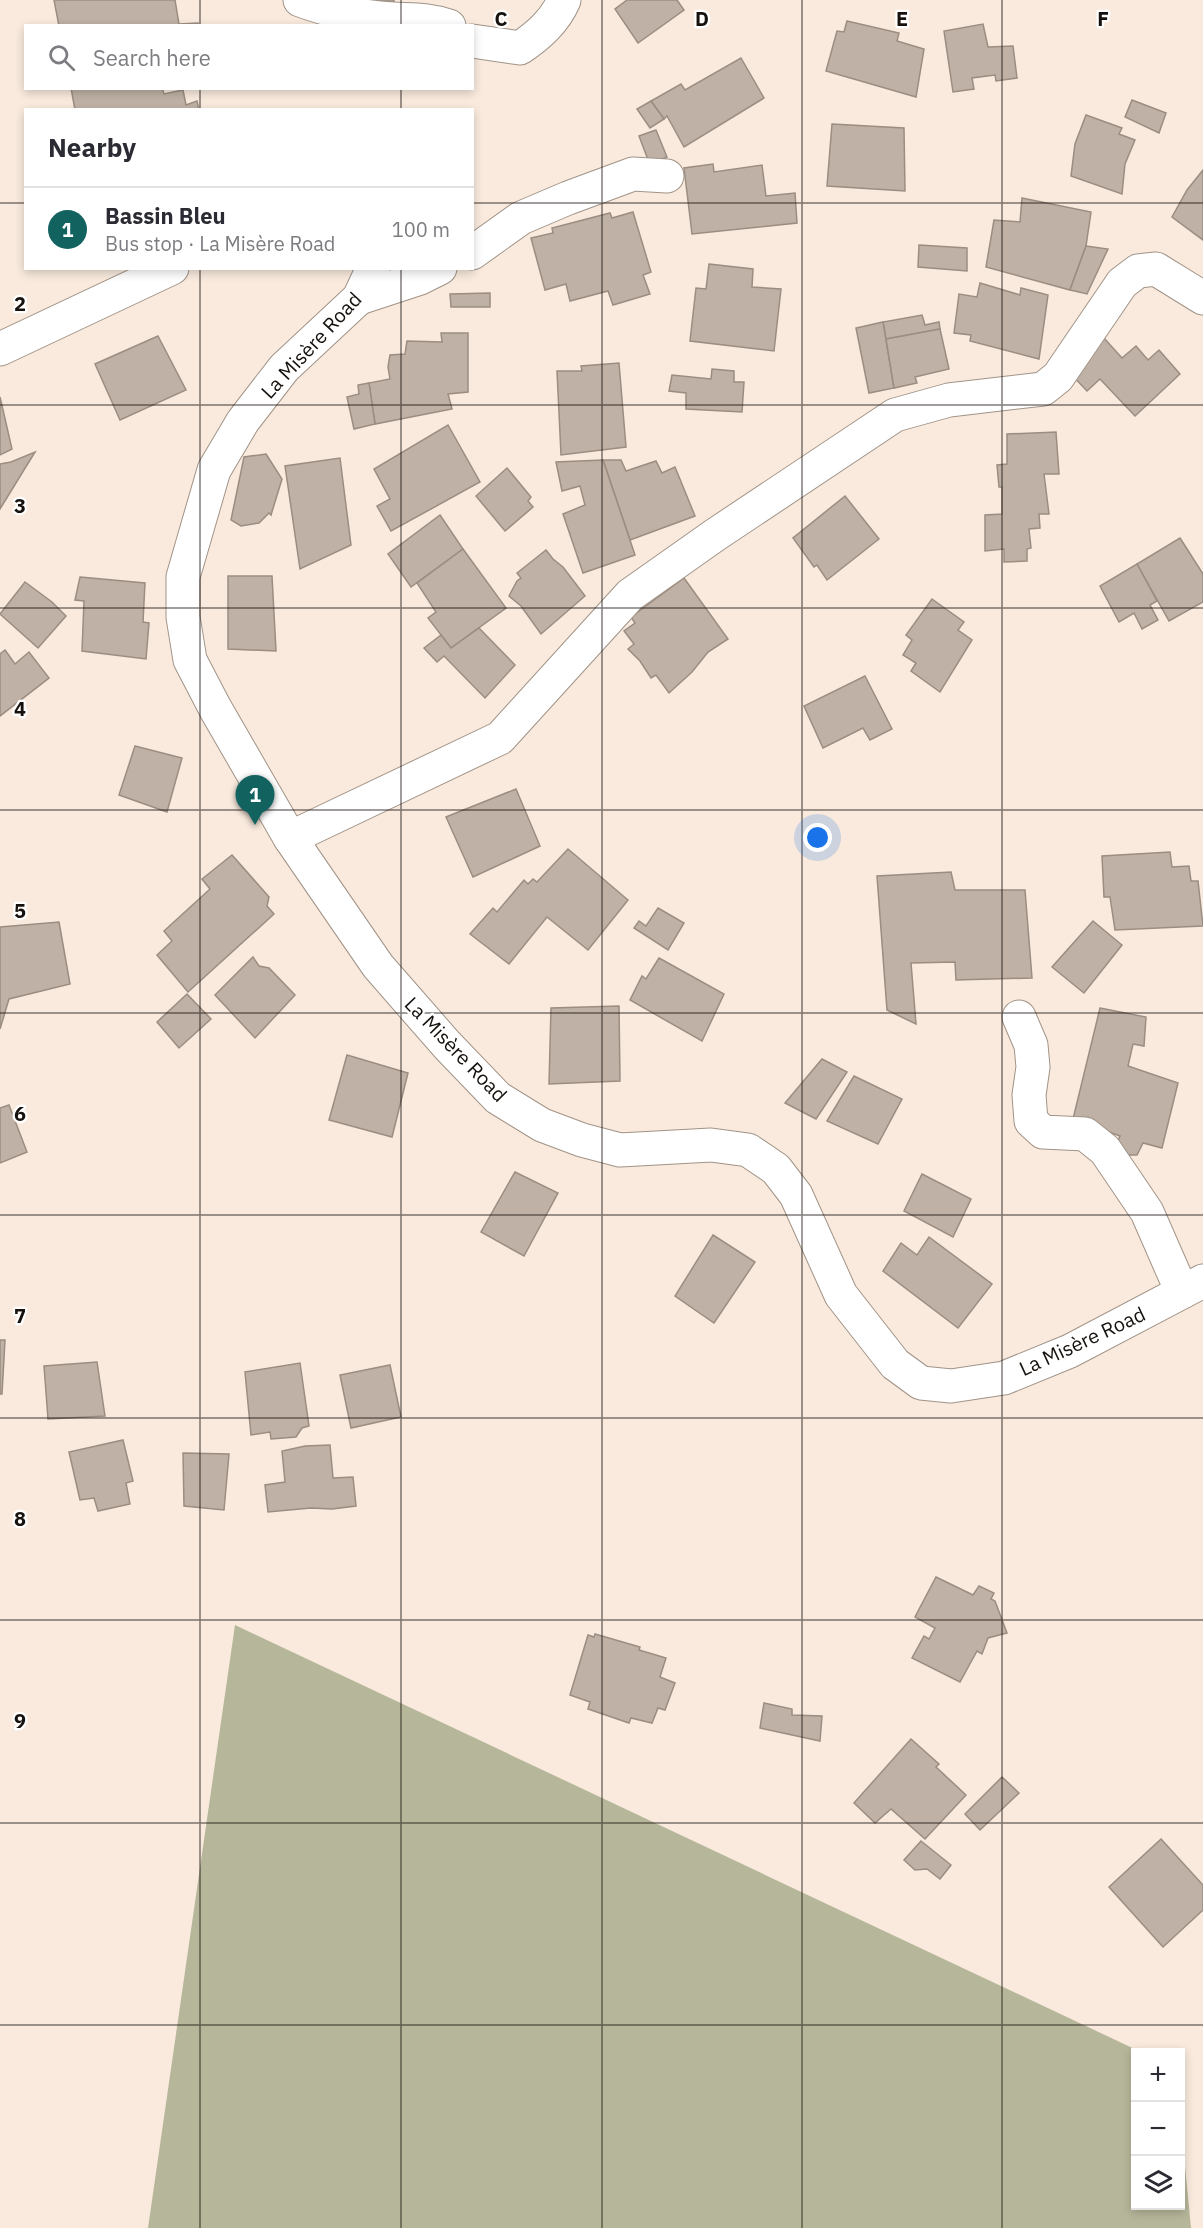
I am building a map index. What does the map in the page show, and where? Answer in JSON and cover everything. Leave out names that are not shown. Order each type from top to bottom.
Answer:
[{"type":"street","points":[[300,0],[325,9],[392,19],[424,19],[442,24]]},
{"type":"street","points":[[474,41],[520,48],[537,37],[559,13],[564,0]]},
{"type":"street","points":[[474,252],[521,218],[568,198],[633,174],[667,176]]},
{"type":"street","points":[[290,838],[500,738],[630,595],[715,535],[895,415],[949,400],[1043,389],[1058,377],[1122,283],[1138,271],[1156,269],[1203,298]]},
{"type":"street","points":[[0,349],[168,270]]},
{"type":"street","name":"La Misère Road","points":[[372,270],[358,298],[284,368],[243,421],[214,470],[183,577],[183,617],[190,660],[215,708],[290,838],[378,966],[447,1045],[498,1098],[542,1125],[591,1143],[620,1150],[711,1145],[748,1150],[776,1169],[796,1195],[841,1295],[895,1364],[921,1383],[951,1386],[1004,1378],[1070,1351],[1193,1286]]},
{"type":"street","points":[[358,298],[420,278],[436,270]]},
{"type":"street","points":[[1019,1017],[1031,1045],[1033,1067],[1029,1095],[1031,1121],[1043,1132],[1085,1134],[1105,1150],[1193,1286]]},
{"type":"green space","points":[[235,1625],[1133,2048],[1131,2210],[1185,2210],[1185,2166],[1191,2228],[148,2228]]},
{"type":"building","points":[[54,0],[175,0],[179,24],[59,24]]},
{"type":"building","points":[[365,0],[394,0],[393,8]]},
{"type":"building","points":[[627,0],[677,0],[684,10],[638,43],[615,9]]},
{"type":"building","points":[[847,21],[899,33],[897,41],[924,49],[916,97],[826,71],[837,31],[844,32]]},
{"type":"building","points":[[983,24],[988,47],[1013,46],[1017,78],[996,81],[995,75],[972,78],[974,89],[953,92],[944,31]]},
{"type":"building","points":[[741,58],[764,98],[684,147],[667,116],[664,119],[651,101],[681,84],[685,90]]},
{"type":"building","points":[[71,90],[163,90],[164,94],[183,90],[186,105],[197,101],[199,108],[75,108]]},
{"type":"building","points":[[1132,100],[1166,113],[1159,133],[1125,117]]},
{"type":"building","points":[[651,101],[664,119],[650,128],[637,109]]},
{"type":"building","points":[[1086,115],[1122,128],[1119,134],[1135,140],[1125,164],[1122,194],[1071,176],[1075,144]]},
{"type":"building","points":[[832,124],[904,128],[905,191],[827,186]]},
{"type":"building","points":[[656,130],[667,157],[650,165],[639,136]]},
{"type":"building","points":[[713,164],[714,172],[762,165],[766,196],[795,193],[797,223],[692,234],[684,168]]},
{"type":"building","points":[[1203,170],[1203,240],[1172,217],[1187,190]]},
{"type":"building","points":[[1022,198],[1091,212],[1086,246],[1070,290],[986,267],[994,220],[1020,222]]},
{"type":"building","points":[[633,212],[651,272],[643,275],[650,294],[613,305],[608,291],[570,301],[566,284],[545,290],[531,238],[553,233],[552,228],[610,213],[612,218]]},
{"type":"building","points":[[919,245],[967,248],[967,271],[918,267]]},
{"type":"building","points":[[1086,246],[1108,249],[1087,294],[1070,290]]},
{"type":"building","points":[[709,264],[753,269],[752,287],[781,289],[774,351],[690,341],[696,288],[706,289]]},
{"type":"building","points":[[980,283],[1020,295],[1021,288],[1048,295],[1039,359],[970,341],[971,335],[954,333],[959,294],[977,297]]},
{"type":"building","points":[[490,293],[490,307],[451,307],[450,294]]},
{"type":"building","points":[[922,315],[925,325],[939,322],[940,329],[886,339],[883,322]]},
{"type":"building","points":[[883,322],[894,388],[869,393],[856,328]]},
{"type":"building","points":[[940,329],[949,369],[915,377],[917,383],[894,388],[886,339]]},
{"type":"building","points":[[441,333],[468,333],[468,392],[448,394],[452,409],[375,424],[369,383],[390,379],[388,367],[390,355],[405,354],[407,341],[442,342]]},
{"type":"building","points":[[158,336],[186,390],[120,420],[95,364]]},
{"type":"building","points":[[1103,337],[1122,358],[1136,346],[1148,360],[1159,350],[1180,374],[1135,416],[1100,379],[1087,391],[1069,372]]},
{"type":"building","points":[[619,363],[626,447],[561,455],[557,371],[582,371],[581,366]]},
{"type":"building","points":[[712,369],[734,371],[734,382],[744,382],[742,412],[686,409],[686,393],[669,391],[672,375],[711,379]]},
{"type":"building","points":[[369,383],[375,424],[354,429],[347,397],[359,394],[358,385]]},
{"type":"building","points":[[0,397],[12,449],[0,455]]},
{"type":"building","points":[[448,425],[480,482],[391,531],[377,506],[390,499],[374,469]]},
{"type":"building","points":[[1056,432],[1059,474],[1044,474],[1049,514],[1039,514],[1040,528],[1029,529],[1031,548],[1027,549],[1027,561],[1004,562],[1004,549],[985,551],[985,515],[1002,514],[1002,487],[999,487],[997,465],[1007,464],[1007,434]]},
{"type":"building","points":[[35,452],[0,509],[0,464]]},
{"type":"building","points":[[266,454],[282,479],[271,515],[269,513],[259,523],[241,526],[231,520],[244,457]]},
{"type":"building","points":[[340,458],[351,545],[300,569],[285,466]]},
{"type":"building","points":[[603,460],[621,460],[626,471],[656,461],[662,473],[675,467],[695,516],[630,540]]},
{"type":"building","points":[[603,460],[635,555],[583,573],[563,514],[585,505],[580,486],[562,491],[556,462]]},
{"type":"building","points":[[507,468],[531,497],[528,501],[533,507],[505,531],[476,496]]},
{"type":"building","points":[[845,496],[879,539],[827,580],[817,565],[814,567],[793,538]]},
{"type":"building","points":[[440,515],[463,549],[411,587],[388,554]]},
{"type":"building","points":[[1180,538],[1203,574],[1203,602],[1169,621],[1137,564]]},
{"type":"building","points":[[463,549],[506,608],[451,648],[428,618],[436,612],[417,583]]},
{"type":"building","points":[[546,550],[563,567],[585,596],[541,634],[521,606],[509,596],[521,578],[517,573]]},
{"type":"building","points":[[1137,564],[1157,601],[1150,605],[1158,620],[1142,629],[1134,613],[1119,622],[1100,586]]},
{"type":"building","points":[[228,576],[272,576],[276,651],[228,649]]},
{"type":"building","points":[[80,577],[145,583],[143,622],[149,623],[146,659],[82,651],[84,601],[75,600]]},
{"type":"building","points":[[684,578],[728,639],[708,652],[692,672],[669,693],[656,675],[651,678],[640,661],[628,649],[634,644],[624,631],[635,623],[631,617]]},
{"type":"building","points":[[25,582],[52,602],[66,616],[38,648],[0,614]]},
{"type":"building","points":[[932,599],[964,622],[958,630],[972,640],[940,692],[911,671],[916,663],[903,655],[912,640],[906,635]]},
{"type":"building","points":[[479,628],[515,665],[485,698],[444,656],[437,662],[424,648],[441,635],[451,648]]},
{"type":"building","points":[[5,650],[15,664],[29,652],[49,678],[0,716],[0,654]]},
{"type":"building","points":[[865,676],[892,729],[870,740],[863,728],[823,748],[804,706]]},
{"type":"building","points":[[135,746],[182,758],[167,812],[119,795]]},
{"type":"building","points":[[516,789],[540,846],[473,877],[446,817]]},
{"type":"building","points":[[568,849],[628,900],[588,950],[547,917],[509,964],[470,934],[493,908],[497,912],[524,880],[528,884],[533,879],[537,882]]},
{"type":"building","points":[[1170,852],[1172,867],[1189,866],[1191,881],[1198,881],[1203,926],[1115,930],[1110,897],[1104,897],[1102,856]]},
{"type":"building","points":[[232,855],[269,897],[267,906],[274,914],[188,992],[157,955],[172,941],[164,931],[210,889],[202,879]]},
{"type":"building","points":[[951,872],[955,890],[1025,890],[1032,978],[956,980],[955,962],[911,963],[916,1024],[887,1010],[877,876]]},
{"type":"building","points":[[658,908],[684,923],[668,950],[634,928],[639,921],[646,926]]},
{"type":"building","points":[[1093,921],[1122,945],[1084,993],[1052,967]]},
{"type":"building","points":[[59,922],[70,984],[9,999],[0,1029],[0,927]]},
{"type":"building","points":[[253,957],[259,966],[269,968],[295,995],[255,1038],[215,995]]},
{"type":"building","points":[[659,958],[724,994],[702,1041],[630,1000],[642,976],[646,979]]},
{"type":"building","points":[[187,994],[211,1019],[179,1048],[157,1022]]},
{"type":"building","points":[[619,1006],[620,1081],[549,1084],[551,1008]]},
{"type":"building","points":[[1100,1008],[1146,1017],[1144,1046],[1133,1044],[1128,1066],[1178,1083],[1162,1148],[1143,1143],[1137,1155],[1128,1155],[1118,1141],[1120,1136],[1073,1119]]},
{"type":"building","points":[[347,1055],[408,1073],[392,1137],[329,1120]]},
{"type":"building","points":[[822,1059],[847,1072],[816,1119],[785,1103]]},
{"type":"building","points":[[854,1076],[902,1099],[878,1144],[827,1121]]},
{"type":"building","points":[[9,1105],[27,1152],[0,1163],[0,1108]]},
{"type":"building","points":[[515,1172],[558,1193],[524,1256],[481,1232]]},
{"type":"building","points":[[922,1174],[971,1199],[953,1237],[904,1211]]},
{"type":"building","points":[[713,1235],[755,1262],[714,1323],[675,1296]]},
{"type":"building","points":[[929,1237],[992,1284],[958,1328],[883,1271],[901,1243],[917,1255]]},
{"type":"building","points":[[0,1340],[5,1340],[2,1394],[0,1394]]},
{"type":"building","points":[[97,1362],[105,1416],[48,1419],[44,1366]]},
{"type":"building","points":[[300,1363],[309,1426],[302,1428],[296,1437],[271,1439],[270,1432],[251,1435],[245,1372]]},
{"type":"building","points":[[390,1365],[401,1417],[351,1428],[340,1375]]},
{"type":"building","points":[[123,1440],[133,1481],[126,1483],[130,1504],[98,1511],[94,1498],[80,1500],[69,1452]]},
{"type":"building","points":[[330,1445],[333,1478],[353,1477],[356,1506],[268,1512],[265,1485],[285,1482],[282,1451],[305,1446]]},
{"type":"building","points":[[183,1453],[229,1454],[224,1510],[184,1506]]},
{"type":"building","points":[[936,1577],[973,1595],[979,1586],[994,1593],[991,1599],[995,1601],[1007,1633],[988,1638],[982,1654],[977,1651],[960,1682],[912,1658],[924,1636],[929,1639],[935,1628],[915,1617]]},
{"type":"building","points":[[595,1634],[640,1647],[639,1650],[666,1658],[660,1677],[675,1683],[665,1710],[658,1708],[652,1723],[631,1718],[629,1723],[588,1709],[590,1702],[570,1695],[588,1635],[594,1637]]},
{"type":"building","points":[[764,1703],[792,1709],[792,1715],[822,1716],[820,1741],[760,1728]]},
{"type":"building","points":[[911,1739],[939,1764],[936,1767],[966,1795],[925,1839],[891,1809],[875,1823],[854,1803]]},
{"type":"building","points":[[1002,1777],[1019,1793],[980,1830],[965,1814]]},
{"type":"building","points":[[1161,1839],[1203,1885],[1203,1910],[1163,1947],[1109,1887]]},
{"type":"building","points":[[921,1841],[951,1865],[940,1879],[927,1869],[915,1870],[904,1860]]},
{"type":"place","name":"Bassin Bleu","points":[[255,825]]}]
